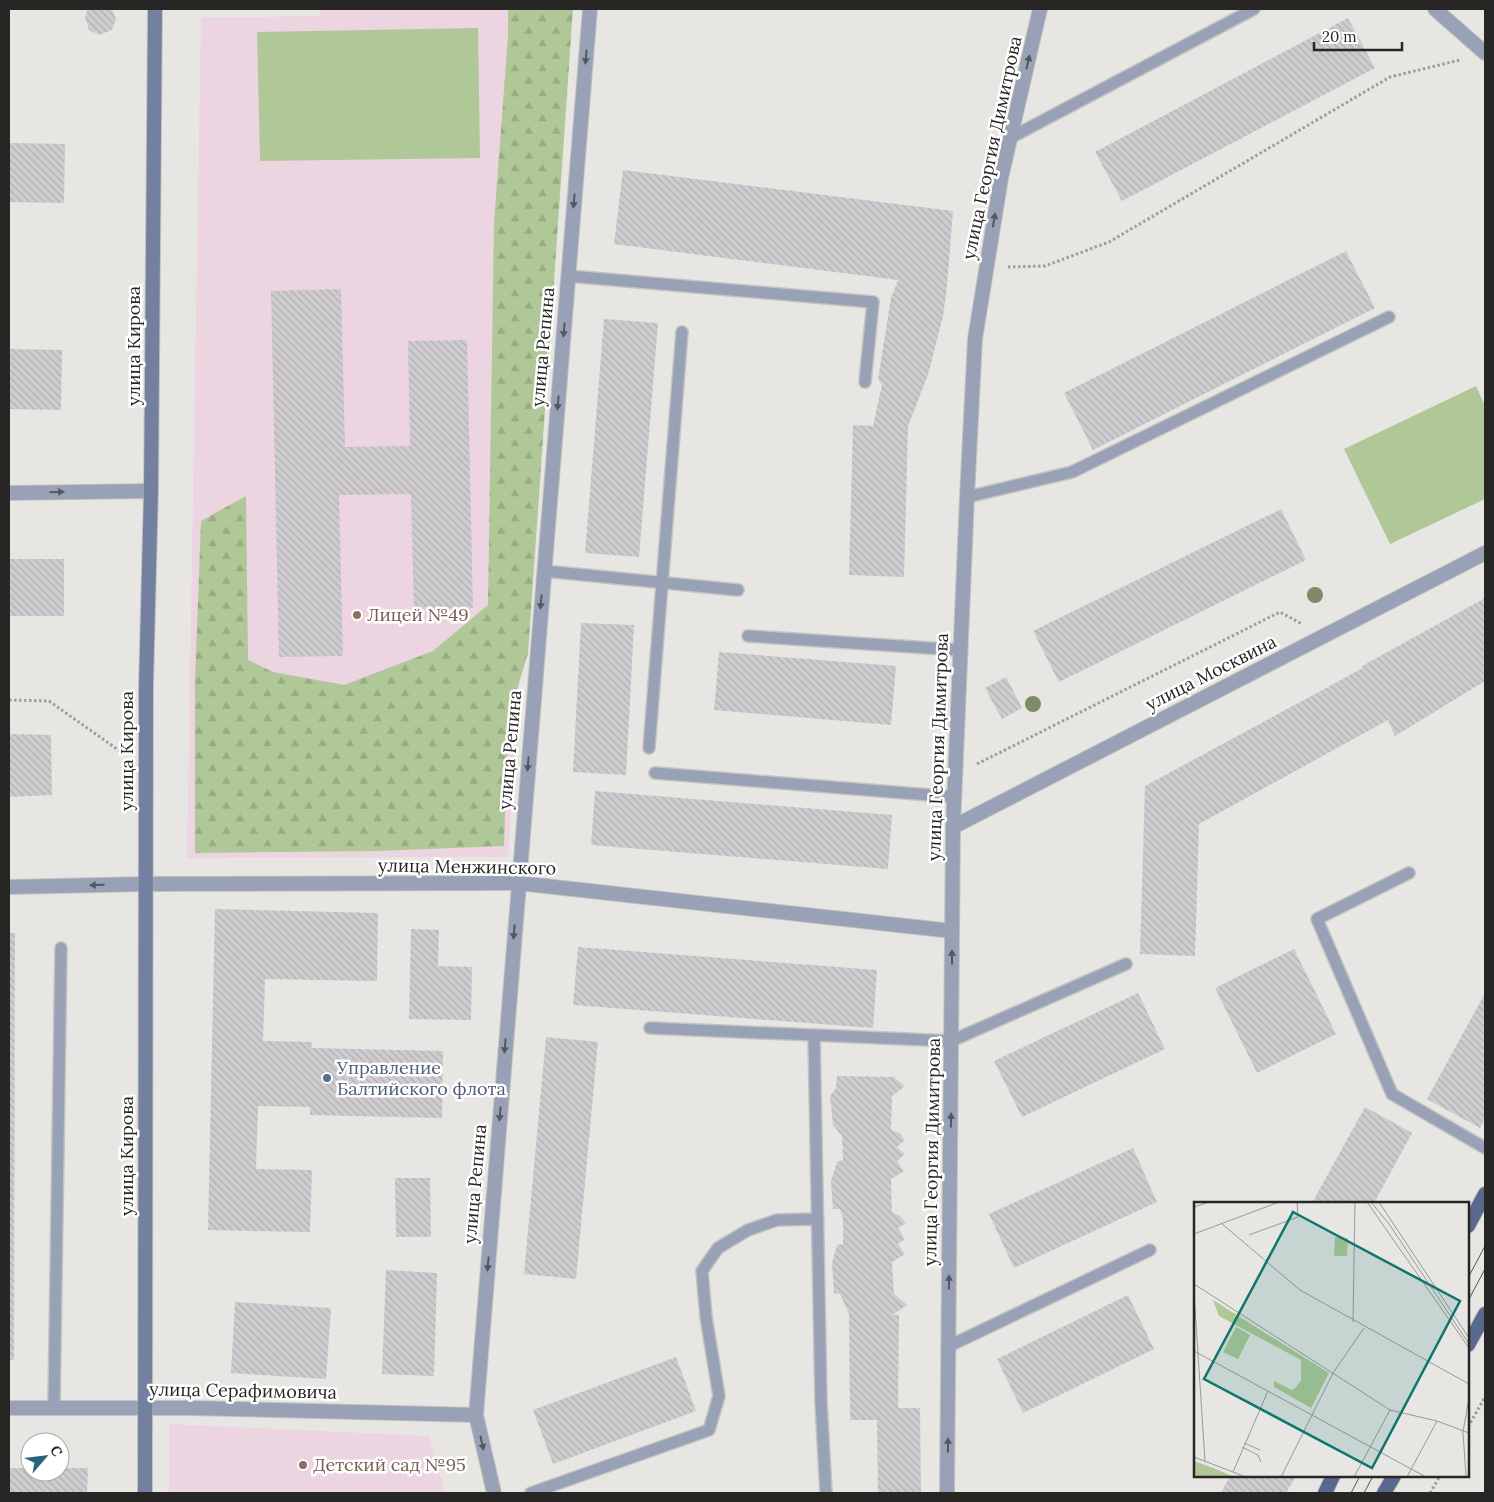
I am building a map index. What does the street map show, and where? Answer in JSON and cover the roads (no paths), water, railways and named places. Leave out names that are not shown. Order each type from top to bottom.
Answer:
[{"type":"main road","name":"улица Кирова","points":[[145,1493],[146,686],[152,491],[156,9]]},
{"type":"main road","points":[[1469,1224],[1485,1194]]},
{"type":"main road","points":[[1469,1343],[1485,1314]]},
{"type":"main road","points":[[1325,1493],[1333,1477]]},
{"type":"main road","points":[[1384,1493],[1393,1477]]},
{"type":"street","name":"улица Репина","points":[[494,1493],[476,1415],[590,9]]},
{"type":"street","name":"улица Георгия Димитрова","points":[[947,1493],[953,827],[975,338],[1001,178],[1040,9]]},
{"type":"street","points":[[1434,9],[1485,54]]},
{"type":"street","points":[[9,493],[152,491]]},
{"type":"street","name":"улица Москвина","points":[[953,827],[1485,553]]},
{"type":"street","name":"улица Менжинского","points":[[9,888],[146,884],[518,883],[952,931]]},
{"type":"street","name":"улица Серафимовича","points":[[9,1408],[145,1408],[476,1415]]},
{"type":"lane","points":[[1010,138],[1254,9]]},
{"type":"lane","points":[[568,276],[872,302],[865,382]]},
{"type":"lane","points":[[967,497],[1072,472],[1389,317]]},
{"type":"lane","points":[[650,748],[682,332]]},
{"type":"lane","points":[[544,571],[738,590]]},
{"type":"lane","points":[[748,636],[960,650]]},
{"type":"lane","points":[[655,773],[955,797]]},
{"type":"lane","points":[[1409,873],[1317,919],[1392,1094],[1485,1148]]},
{"type":"lane","points":[[54,1407],[61,948]]},
{"type":"lane","points":[[650,1028],[952,1041],[1126,964]]},
{"type":"lane","points":[[814,1035],[821,1402],[826,1493]]},
{"type":"lane","points":[[531,1493],[709,1430],[719,1396],[706,1317],[702,1271],[718,1248],[748,1230],[777,1220],[818,1219]]},
{"type":"lane","points":[[949,1346],[1150,1250]]},
{"type":"tram line","points":[[1469,1276],[1485,1246]]},
{"type":"tram line","points":[[1469,1299],[1485,1269]]},
{"type":"tram line","points":[[1351,1493],[1359,1477]]},
{"type":"tram line","points":[[1364,1493],[1372,1477]]},
{"type":"place","name":"Лицей №49","points":[[357,615]]},
{"type":"place","name":"Управление Балтийского флота","points":[[327,1078]]},
{"type":"place","name":"Детский сад №95","points":[[303,1465]]}]
